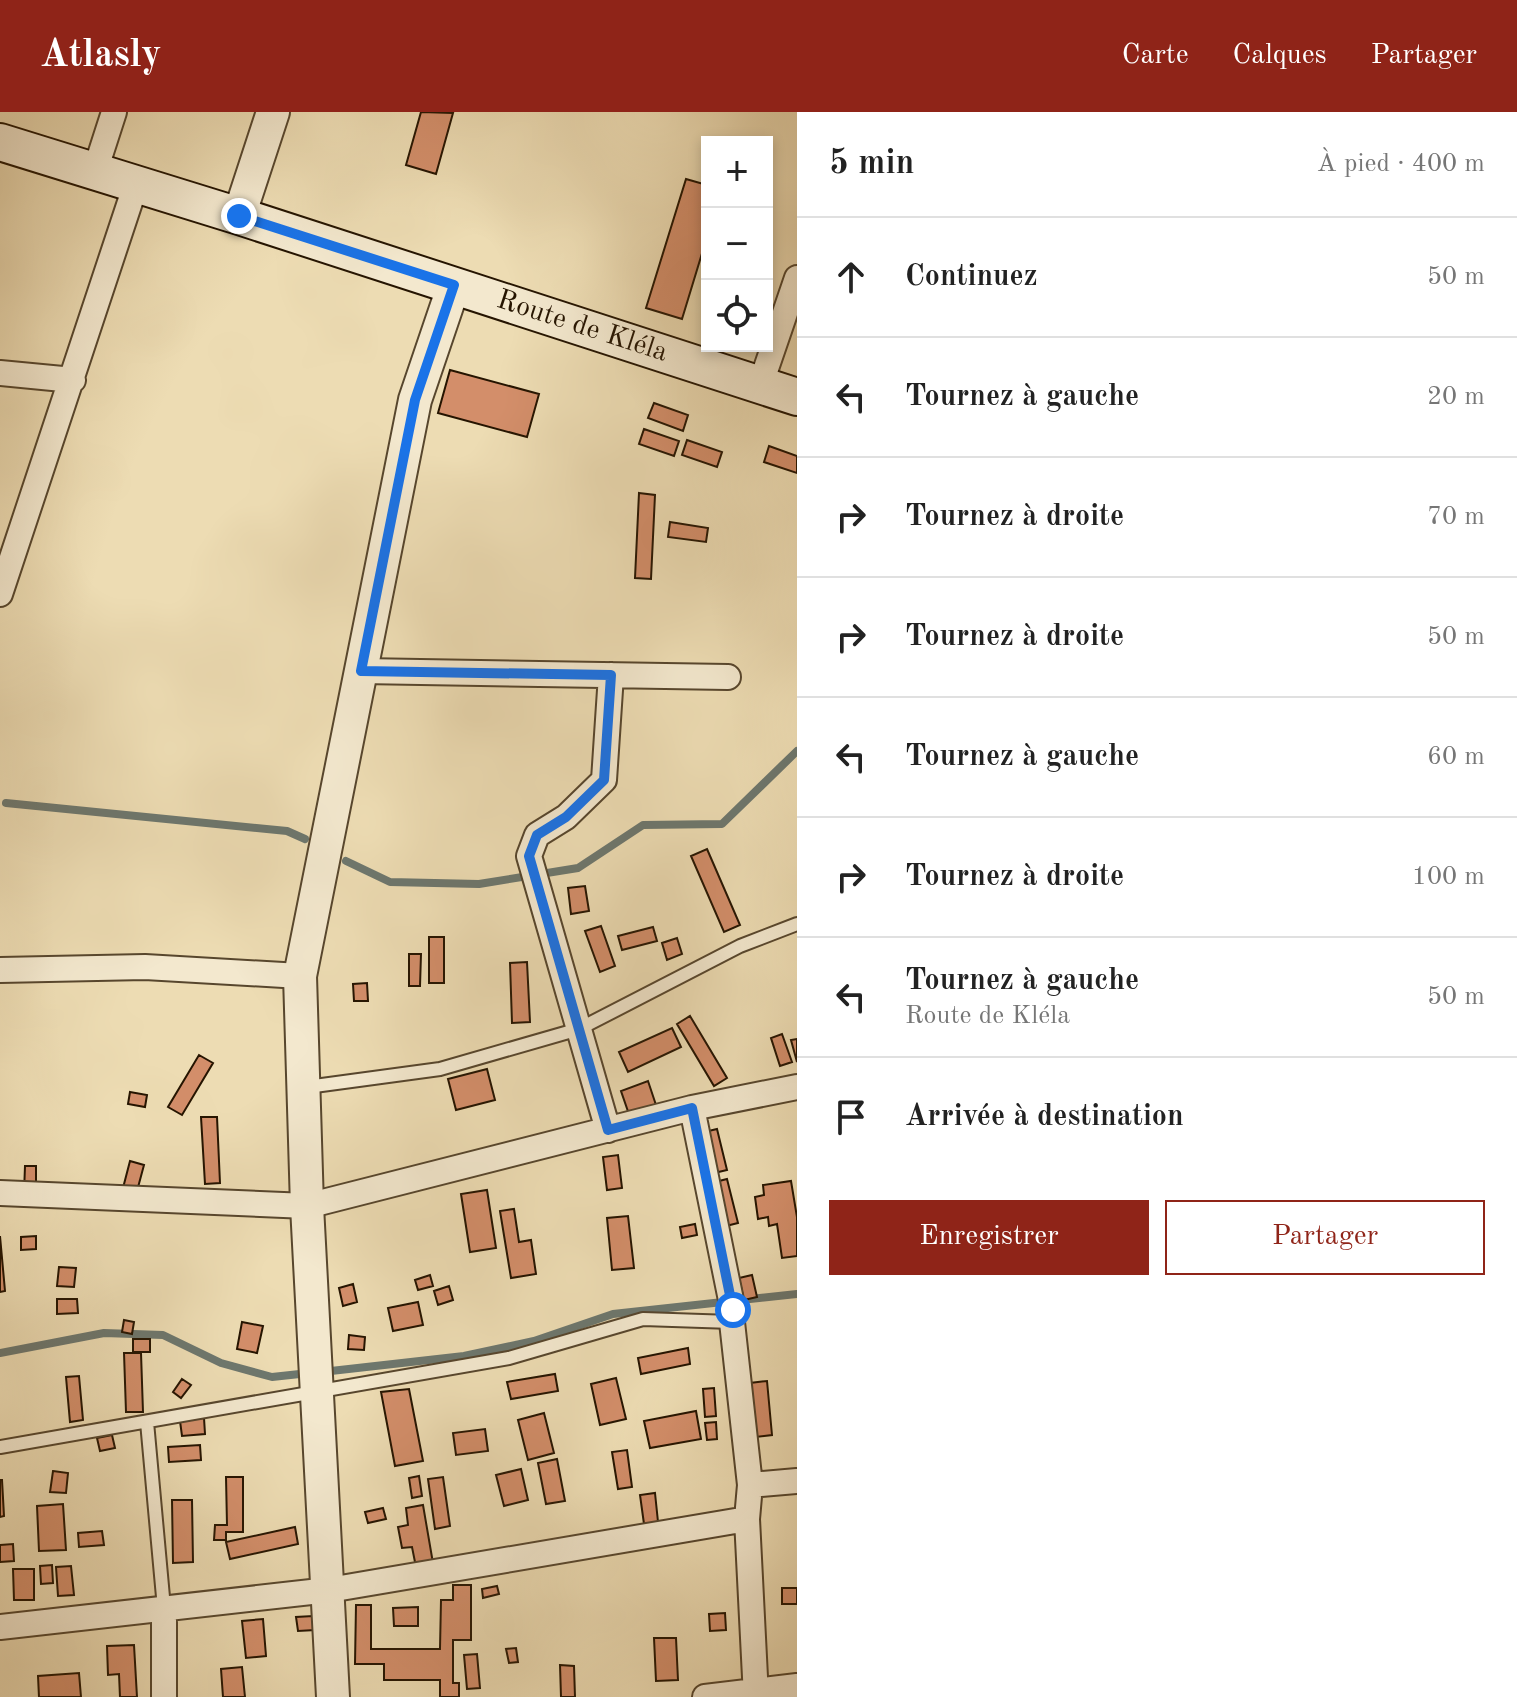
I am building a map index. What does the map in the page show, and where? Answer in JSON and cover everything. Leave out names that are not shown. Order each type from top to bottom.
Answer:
[{"type":"main road","name":"Route de Kléla","points":[[0,142],[797,397]]},
{"type":"street","points":[[95,171],[114,112]]},
{"type":"street","points":[[239,216],[273,112]]},
{"type":"street","points":[[0,594],[136,184]]},
{"type":"street","points":[[760,386],[797,278]]},
{"type":"street","points":[[333,1697],[307,1206],[300,976],[415,400],[454,285]]},
{"type":"street","points":[[0,373],[73,380]]},
{"type":"street","points":[[361,671],[728,677]]},
{"type":"street","points":[[608,1130],[529,856],[537,835],[566,817],[604,780],[611,675]]},
{"type":"street","points":[[0,970],[145,967],[300,976]]},
{"type":"street","points":[[0,1193],[307,1206],[692,1108],[797,1087]]},
{"type":"street","points":[[692,1108],[732,1306],[750,1485],[747,1519],[756,1694]]},
{"type":"street","points":[[750,1485],[797,1481]]},
{"type":"street","points":[[0,1627],[329,1590],[747,1519]]},
{"type":"street","points":[[164,1608],[164,1697]]},
{"type":"street","points":[[705,1697],[756,1694],[797,1686]]},
{"type":"lane","points":[[303,1087],[440,1069],[579,1029],[740,946],[797,924]]},
{"type":"lane","points":[[0,1447],[147,1422],[317,1377],[509,1358],[643,1319],[732,1306]]},
{"type":"lane","points":[[147,1422],[164,1608]]},
{"type":"building","points":[[421,112],[453,113],[436,174],[406,165]]},
{"type":"building","points":[[686,179],[701,183],[701,257],[682,319],[646,308]]},
{"type":"building","points":[[450,370],[539,394],[527,437],[438,413]]},
{"type":"building","points":[[654,403],[688,415],[683,431],[648,418]]},
{"type":"building","points":[[644,429],[679,441],[674,456],[639,444]]},
{"type":"building","points":[[687,440],[722,452],[717,467],[682,455]]},
{"type":"building","points":[[769,446],[797,456],[797,473],[764,462]]},
{"type":"building","points":[[639,493],[655,495],[651,579],[635,578]]},
{"type":"building","points":[[670,522],[708,528],[706,542],[668,537]]},
{"type":"building","points":[[707,849],[740,925],[724,932],[691,856]]},
{"type":"building","points":[[585,886],[589,911],[571,914],[568,888]]},
{"type":"building","points":[[601,926],[615,966],[600,972],[585,931]]},
{"type":"building","points":[[653,927],[657,941],[622,950],[618,936]]},
{"type":"building","points":[[429,937],[444,937],[444,983],[429,983]]},
{"type":"building","points":[[677,938],[682,954],[667,960],[662,943]]},
{"type":"building","points":[[409,954],[421,954],[420,986],[409,986]]},
{"type":"building","points":[[527,962],[530,1022],[512,1023],[510,963]]},
{"type":"building","points":[[367,983],[368,1001],[354,1001],[353,984]]},
{"type":"building","points":[[690,1016],[727,1078],[714,1086],[677,1024]]},
{"type":"building","points":[[672,1028],[681,1047],[628,1072],[619,1052]]},
{"type":"building","points":[[782,1034],[792,1062],[780,1066],[771,1038]]},
{"type":"building","points":[[797,1039],[797,1062],[791,1040]]},
{"type":"building","points":[[199,1055],[213,1063],[182,1115],[168,1107]]},
{"type":"building","points":[[487,1069],[495,1100],[456,1110],[448,1079]]},
{"type":"building","points":[[648,1081],[659,1114],[632,1123],[621,1091]]},
{"type":"building","points":[[130,1092],[147,1095],[145,1107],[128,1104]]},
{"type":"building","points":[[201,1117],[217,1117],[220,1183],[205,1184]]},
{"type":"building","points":[[717,1129],[727,1170],[710,1174],[700,1133]]},
{"type":"building","points":[[618,1155],[622,1188],[607,1190],[603,1157]]},
{"type":"building","points":[[130,1161],[144,1165],[137,1191],[123,1188]]},
{"type":"building","points":[[25,1166],[36,1166],[36,1193],[24,1193]]},
{"type":"building","points":[[727,1179],[738,1223],[722,1227],[711,1183]]},
{"type":"building","points":[[791,1181],[797,1217],[797,1256],[782,1258],[777,1224],[769,1226],[768,1217],[758,1219],[755,1197],[764,1195],[763,1185]]},
{"type":"building","points":[[487,1190],[496,1248],[470,1252],[461,1194]]},
{"type":"building","points":[[514,1209],[519,1242],[531,1240],[536,1274],[511,1278],[500,1211]]},
{"type":"building","points":[[628,1216],[634,1268],[612,1270],[607,1218]]},
{"type":"building","points":[[695,1224],[697,1235],[682,1238],[680,1227]]},
{"type":"building","points":[[0,1236],[5,1291],[0,1292]]},
{"type":"building","points":[[36,1236],[36,1249],[21,1250],[21,1237]]},
{"type":"building","points":[[59,1267],[76,1268],[74,1287],[57,1286]]},
{"type":"building","points":[[430,1275],[433,1286],[418,1290],[415,1280]]},
{"type":"building","points":[[752,1275],[757,1297],[744,1300],[739,1278]]},
{"type":"building","points":[[353,1284],[357,1302],[343,1306],[339,1288]]},
{"type":"building","points":[[449,1286],[453,1300],[438,1305],[434,1291]]},
{"type":"building","points":[[57,1299],[77,1299],[78,1313],[57,1314]]},
{"type":"building","points":[[418,1302],[423,1325],[393,1331],[388,1308]]},
{"type":"building","points":[[124,1320],[134,1322],[132,1334],[122,1332]]},
{"type":"building","points":[[242,1322],[263,1326],[257,1353],[237,1349]]},
{"type":"building","points":[[349,1335],[365,1337],[364,1350],[348,1349]]},
{"type":"building","points":[[133,1339],[150,1339],[150,1352],[133,1352]]},
{"type":"building","points":[[688,1348],[690,1364],[641,1374],[638,1358]]},
{"type":"building","points":[[124,1353],[141,1353],[143,1412],[126,1412]]},
{"type":"building","points":[[555,1374],[558,1391],[511,1399],[507,1382]]},
{"type":"building","points":[[79,1376],[83,1420],[70,1422],[66,1377]]},
{"type":"building","points":[[616,1378],[626,1419],[600,1425],[591,1384]]},
{"type":"building","points":[[182,1379],[191,1385],[181,1398],[173,1392]]},
{"type":"building","points":[[767,1381],[772,1435],[747,1438],[742,1384]]},
{"type":"building","points":[[714,1388],[716,1416],[705,1417],[703,1389]]},
{"type":"building","points":[[409,1389],[423,1461],[395,1466],[381,1392]]},
{"type":"building","points":[[696,1411],[701,1439],[650,1448],[644,1421]]},
{"type":"building","points":[[544,1413],[554,1453],[528,1460],[518,1420]]},
{"type":"building","points":[[204,1418],[205,1434],[182,1436],[180,1421]]},
{"type":"building","points":[[716,1422],[717,1439],[707,1440],[705,1423]]},
{"type":"building","points":[[485,1429],[488,1451],[456,1455],[453,1433]]},
{"type":"building","points":[[112,1435],[115,1448],[100,1451],[97,1438]]},
{"type":"building","points":[[200,1445],[201,1460],[169,1462],[168,1447]]},
{"type":"building","points":[[627,1450],[632,1487],[618,1489],[612,1452]]},
{"type":"building","points":[[557,1459],[565,1501],[546,1504],[538,1463]]},
{"type":"building","points":[[521,1469],[528,1500],[504,1506],[496,1475]]},
{"type":"building","points":[[53,1471],[68,1473],[66,1493],[50,1492]]},
{"type":"building","points":[[419,1476],[422,1496],[412,1498],[409,1478]]},
{"type":"building","points":[[226,1477],[243,1477],[243,1532],[226,1532],[226,1540],[214,1540],[215,1525],[227,1525]]},
{"type":"building","points":[[443,1477],[450,1526],[435,1529],[428,1479]]},
{"type":"building","points":[[0,1480],[4,1516],[0,1517]]},
{"type":"building","points":[[655,1493],[658,1522],[644,1524],[640,1495]]},
{"type":"building","points":[[172,1500],[192,1500],[193,1562],[173,1563]]},
{"type":"building","points":[[63,1504],[66,1550],[39,1551],[37,1506]]},
{"type":"building","points":[[423,1505],[434,1569],[417,1572],[412,1547],[402,1548],[398,1527],[408,1525],[406,1508]]},
{"type":"building","points":[[383,1508],[386,1519],[368,1523],[365,1512]]},
{"type":"building","points":[[295,1527],[298,1544],[230,1559],[226,1542]]},
{"type":"building","points":[[102,1531],[104,1545],[79,1547],[78,1533]]},
{"type":"building","points":[[13,1544],[14,1561],[0,1562],[0,1545]]},
{"type":"building","points":[[52,1565],[53,1583],[41,1584],[40,1566]]},
{"type":"building","points":[[71,1566],[74,1595],[58,1596],[56,1567]]},
{"type":"building","points":[[13,1569],[34,1569],[34,1600],[14,1600]]},
{"type":"building","points":[[453,1585],[471,1585],[471,1640],[453,1640],[453,1683],[459,1683],[459,1697],[440,1697],[440,1680],[384,1680],[384,1664],[355,1664],[356,1605],[371,1605],[371,1649],[440,1649],[441,1600],[453,1600]]},
{"type":"building","points":[[497,1586],[499,1594],[483,1598],[482,1589]]},
{"type":"building","points":[[782,1588],[797,1588],[797,1604],[782,1604]]},
{"type":"building","points":[[418,1607],[418,1626],[394,1626],[393,1608]]},
{"type":"building","points":[[725,1613],[726,1630],[710,1631],[709,1614]]},
{"type":"building","points":[[313,1616],[315,1630],[298,1631],[296,1617]]},
{"type":"building","points":[[263,1619],[266,1656],[246,1658],[242,1621]]},
{"type":"building","points":[[654,1638],[676,1638],[678,1680],[656,1681]]},
{"type":"building","points":[[134,1645],[137,1697],[120,1697],[119,1674],[108,1675],[107,1646]]},
{"type":"building","points":[[516,1648],[518,1662],[509,1663],[506,1649]]},
{"type":"building","points":[[477,1654],[480,1688],[467,1689],[464,1655]]},
{"type":"building","points":[[560,1665],[574,1666],[575,1697],[561,1697]]},
{"type":"building","points":[[242,1667],[245,1697],[223,1697],[221,1669]]},
{"type":"building","points":[[79,1673],[81,1697],[39,1697],[38,1676]]},
{"type":"waterway","points":[[346,861],[390,882],[479,884],[578,868],[643,825],[722,824],[797,751]]},
{"type":"waterway","points":[[6,803],[287,831],[305,839]]},
{"type":"waterway","points":[[322,1372],[464,1356],[534,1341],[613,1314],[797,1294]]},
{"type":"waterway","points":[[0,1353],[104,1333],[163,1335],[221,1363],[272,1377],[309,1373]]},
{"type":"route","points":[[239,216],[454,285],[415,400],[361,671],[611,675],[604,780],[566,817],[537,835],[529,856],[608,1130],[692,1108],[733,1310]]}]
